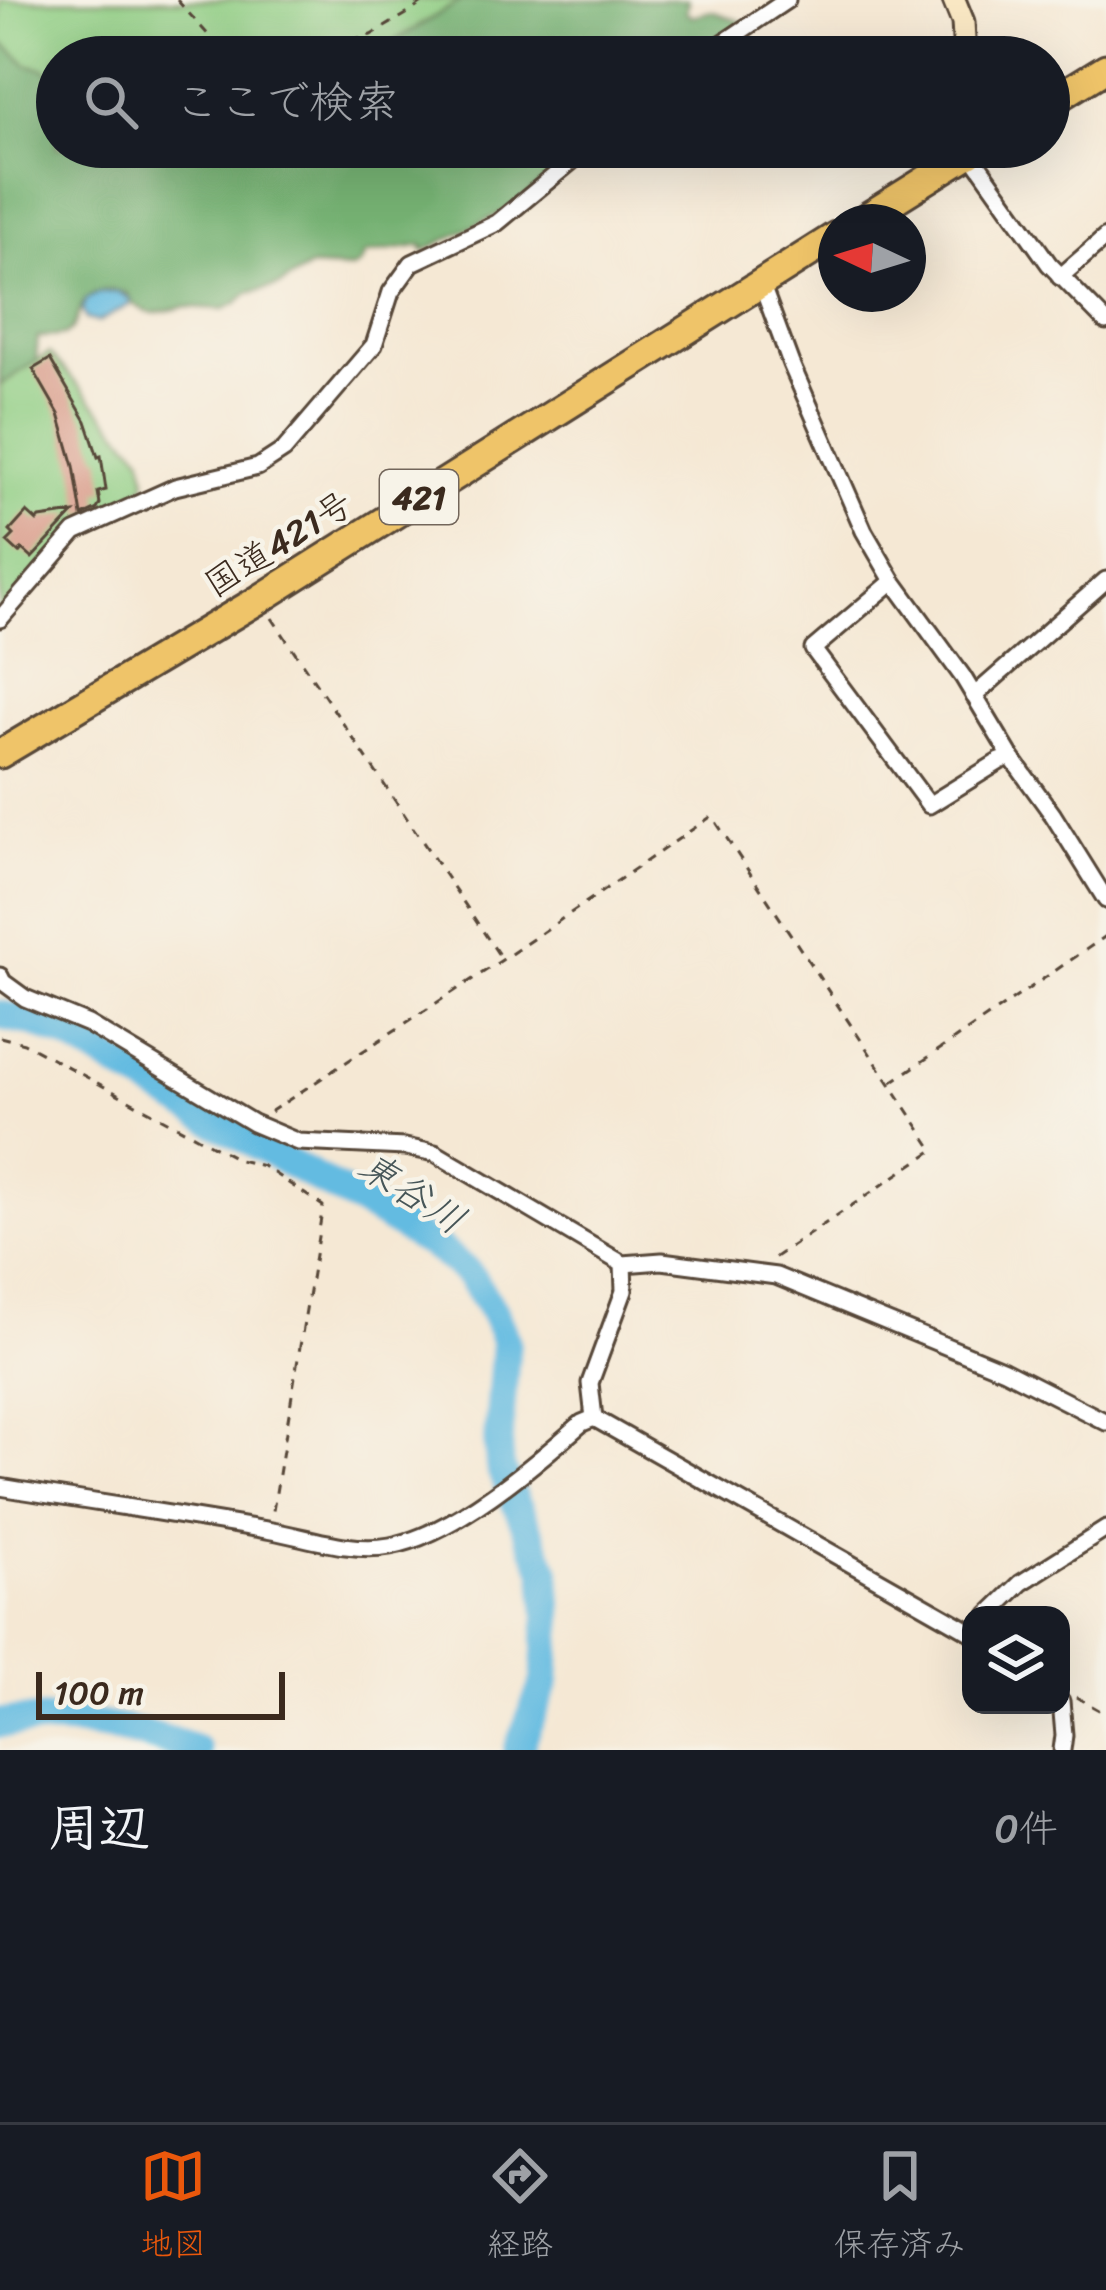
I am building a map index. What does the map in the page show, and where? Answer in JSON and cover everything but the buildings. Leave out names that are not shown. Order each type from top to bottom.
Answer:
[{"type":"highway","points":[[1070,91],[1106,68]]},
{"type":"highway","points":[[887,204],[943,168]]},
{"type":"highway","name":"国道421号","points":[[0,754],[260,599],[818,247]]},
{"type":"street","points":[[733,36],[787,0]]},
{"type":"street","points":[[954,0],[963,36]]},
{"type":"street","points":[[0,619],[75,532],[176,488],[258,467],[284,450],[374,345],[391,292],[412,263],[497,223],[564,168]]},
{"type":"street","points":[[982,168],[1060,277],[1106,322]]},
{"type":"street","points":[[1060,277],[1106,237]]},
{"type":"street","points":[[761,283],[790,364],[864,531],[1106,900]]},
{"type":"street","points":[[974,696],[1106,580]]},
{"type":"street","points":[[893,581],[813,649],[928,805],[1011,757]]},
{"type":"street","points":[[0,976],[25,998],[88,1024],[253,1123],[298,1142],[436,1153],[623,1264],[662,1262],[763,1273],[1004,1370],[1106,1422]]},
{"type":"street","points":[[594,1418],[590,1383],[625,1291],[623,1264]]},
{"type":"street","points":[[0,1487],[365,1549],[393,1546],[437,1530],[522,1475],[594,1418]]},
{"type":"street","points":[[594,1418],[962,1627]]},
{"type":"street","points":[[997,1606],[1021,1582],[1106,1528]]},
{"type":"street","points":[[1062,1750],[1067,1714]]},
{"type":"path","points":[[177,0],[209,36]]},
{"type":"path","points":[[367,36],[425,0]]},
{"type":"path","points":[[260,599],[502,960]]},
{"type":"path","points":[[281,1105],[712,816],[934,1150],[767,1263],[763,1273]]},
{"type":"path","points":[[891,1083],[1106,936]]},
{"type":"path","points":[[0,1037],[24,1043],[239,1160],[263,1166],[323,1206],[270,1531]]},
{"type":"path","points":[[1070,1699],[1106,1714]]},
{"type":"green space","points":[[0,0],[462,0],[403,36],[36,36],[36,67],[0,41]]},
{"type":"green space","points":[[462,0],[688,0],[686,13],[692,16],[712,11],[745,23],[727,36],[403,36]]},
{"type":"green space","points":[[0,41],[36,67],[36,168],[560,168],[511,208],[423,251],[423,245],[365,254],[352,269],[310,267],[279,286],[248,293],[224,309],[147,312],[133,304],[128,294],[96,292],[86,299],[68,333],[38,337],[36,361],[0,385]]},
{"type":"green space","points":[[49,353],[142,456],[145,485],[94,521],[0,611],[0,385]]},
{"type":"water","points":[[118,292],[130,299],[129,305],[98,322],[86,319],[82,310],[86,300],[98,293]]},
{"type":"waterway","name":"東谷川","points":[[0,1015],[66,1035],[384,1216],[469,1274],[506,1342],[500,1467],[546,1571],[545,1681],[518,1750]]},
{"type":"waterway","points":[[0,1723],[99,1726],[196,1750]]}]
